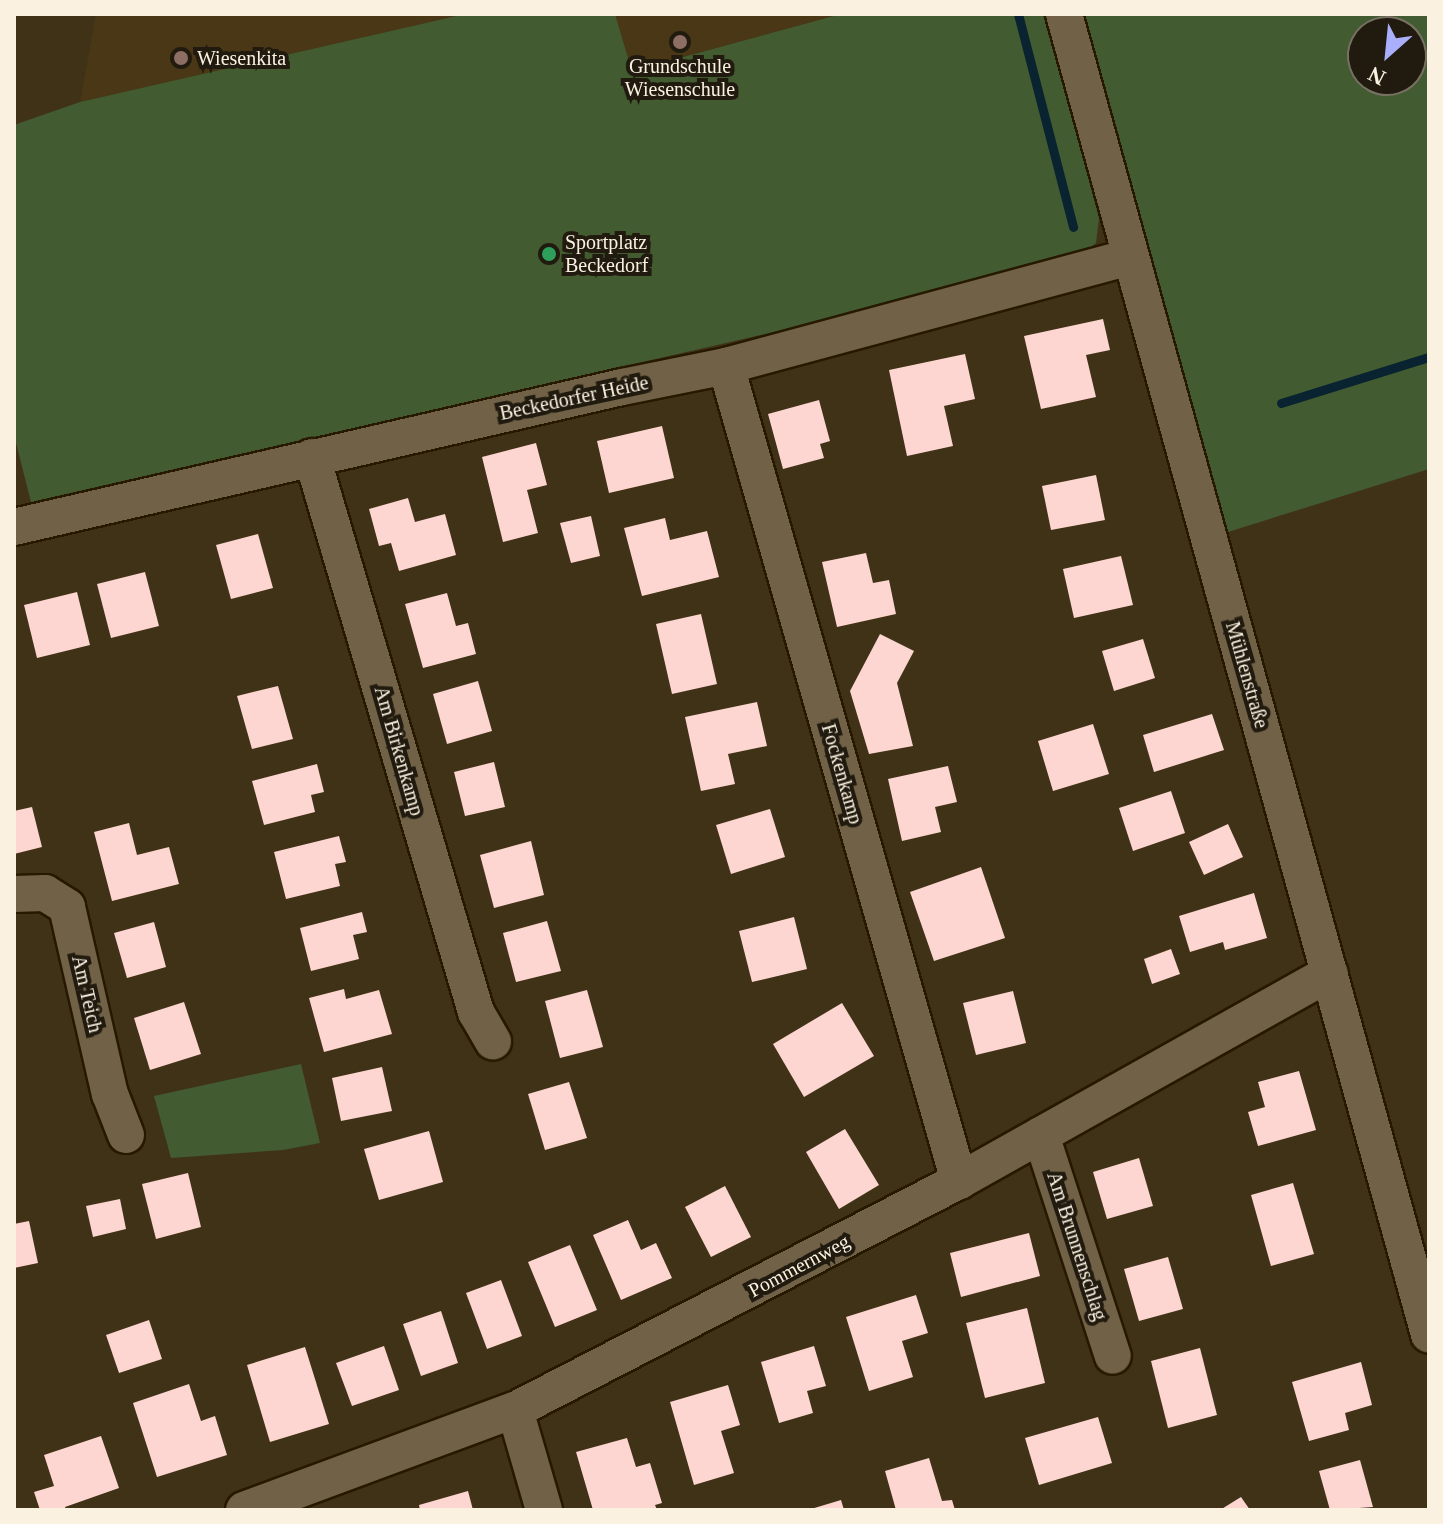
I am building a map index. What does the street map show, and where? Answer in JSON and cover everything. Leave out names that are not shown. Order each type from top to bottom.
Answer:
[{"type":"street","name":"Mühlenstraße","points":[[1064,14],[1429,1335]]},
{"type":"street","name":"Beckedorfer Heide","points":[[14,527],[312,457],[726,366],[1131,257]]},
{"type":"street","name":"Fockenkamp","points":[[726,366],[959,1181]]},
{"type":"street","name":"Am Birkenkamp","points":[[312,457],[476,1012],[493,1042]]},
{"type":"street","name":"Am Teich","points":[[14,894],[45,893],[67,907],[110,1094],[126,1135]]},
{"type":"street","name":"Pommernweg","points":[[244,1510],[515,1410],[959,1181],[1330,973]]},
{"type":"street","name":"Am Brunnenschlag","points":[[1041,1135],[1113,1356]]},
{"type":"street","points":[[515,1410],[544,1510]]},
{"type":"shaded area","name":"Wiesenkita","points":[[96,14],[465,14],[80,102]]},
{"type":"shaded area","name":"Grundschule Wiesenschule","points":[[615,14],[841,14],[632,71]]},
{"type":"green space","name":"Sportplatz Beckedorf","points":[[465,14],[615,14],[632,71],[841,14],[1045,14],[1099,218],[1096,243],[1071,264],[31,502],[14,435],[14,125],[80,102]]},
{"type":"green space","points":[[1081,14],[1429,14],[1429,469],[1228,532]]},
{"type":"green space","points":[[301,1064],[320,1143],[283,1150],[171,1158],[154,1096]]},
{"type":"building","points":[[1103,319],[1110,350],[1086,355],[1096,397],[1041,409],[1024,336]]},
{"type":"building","points":[[965,354],[975,399],[944,406],[953,446],[907,456],[889,370]]},
{"type":"building","points":[[819,400],[830,441],[820,444],[824,458],[783,469],[768,414]]},
{"type":"building","points":[[662,426],[674,478],[609,493],[597,441]]},
{"type":"building","points":[[536,443],[547,485],[527,490],[538,533],[503,542],[482,457]]},
{"type":"building","points":[[1096,475],[1105,520],[1051,530],[1042,486]]},
{"type":"building","points":[[408,498],[415,522],[445,514],[456,555],[399,571],[391,543],[379,546],[369,509]]},
{"type":"building","points":[[591,516],[600,556],[571,563],[560,523]]},
{"type":"building","points":[[665,518],[670,540],[707,531],[719,577],[642,596],[624,528]]},
{"type":"building","points":[[258,534],[273,588],[231,599],[216,545]]},
{"type":"building","points":[[866,553],[873,583],[889,580],[896,614],[837,627],[822,562]]},
{"type":"building","points":[[1121,556],[1133,605],[1074,618],[1063,569]]},
{"type":"building","points":[[145,572],[159,626],[111,638],[97,584]]},
{"type":"building","points":[[77,592],[90,645],[37,658],[24,605]]},
{"type":"building","points":[[447,593],[456,626],[468,623],[476,654],[423,668],[405,604]]},
{"type":"building","points":[[701,614],[717,684],[672,694],[656,624]]},
{"type":"building","points":[[880,634],[914,651],[897,683],[913,746],[869,754],[850,691]]},
{"type":"building","points":[[1143,639],[1155,678],[1114,691],[1102,651]]},
{"type":"building","points":[[478,681],[492,731],[447,744],[433,694]]},
{"type":"building","points":[[278,686],[293,739],[252,749],[237,696]]},
{"type":"building","points":[[757,702],[767,746],[728,754],[735,784],[701,791],[685,717]]},
{"type":"building","points":[[1212,714],[1224,750],[1154,772],[1143,735]]},
{"type":"building","points":[[1093,724],[1109,774],[1053,791],[1038,741]]},
{"type":"building","points":[[494,762],[505,807],[465,816],[454,772]]},
{"type":"building","points":[[317,764],[324,792],[311,795],[315,812],[264,825],[252,781]]},
{"type":"building","points":[[948,766],[957,802],[935,807],[941,832],[902,841],[888,779]]},
{"type":"building","points":[[1171,791],[1185,833],[1133,851],[1119,808]]},
{"type":"building","points":[[32,807],[42,847],[14,854],[14,811]]},
{"type":"building","points":[[770,809],[785,857],[731,874],[716,825]]},
{"type":"building","points":[[129,823],[137,855],[169,847],[179,884],[112,901],[94,832]]},
{"type":"building","points":[[1228,824],[1243,857],[1204,875],[1189,842]]},
{"type":"building","points":[[339,836],[346,862],[335,864],[340,886],[286,899],[274,852]]},
{"type":"building","points":[[531,841],[544,895],[494,908],[480,855]]},
{"type":"building","points":[[981,867],[1005,938],[934,961],[910,892]]},
{"type":"building","points":[[1254,893],[1267,938],[1225,950],[1223,942],[1190,952],[1179,916]]},
{"type":"building","points":[[362,912],[367,932],[353,935],[359,959],[311,971],[300,928]]},
{"type":"building","points":[[794,917],[807,969],[752,982],[739,931]]},
{"type":"building","points":[[547,921],[561,971],[516,982],[503,933]]},
{"type":"building","points":[[154,922],[166,967],[127,978],[114,933]]},
{"type":"building","points":[[1171,949],[1180,974],[1152,984],[1144,959]]},
{"type":"building","points":[[344,989],[346,999],[379,990],[392,1034],[324,1052],[309,998]]},
{"type":"building","points":[[587,990],[603,1047],[560,1058],[545,1001]]},
{"type":"building","points":[[1013,991],[1026,1043],[976,1055],[963,1003]]},
{"type":"building","points":[[184,1002],[201,1054],[150,1070],[134,1018]]},
{"type":"building","points":[[842,1003],[874,1056],[804,1097],[773,1044]]},
{"type":"building","points":[[382,1067],[392,1111],[341,1121],[332,1078]]},
{"type":"building","points":[[1299,1071],[1316,1130],[1258,1146],[1248,1112],[1265,1107],[1258,1082]]},
{"type":"building","points":[[569,1082],[587,1138],[545,1150],[528,1094]]},
{"type":"building","points":[[845,1129],[879,1185],[839,1209],[806,1152]]},
{"type":"building","points":[[429,1131],[443,1182],[379,1200],[364,1149]]},
{"type":"building","points":[[1139,1158],[1153,1206],[1107,1219],[1093,1172]]},
{"type":"building","points":[[188,1173],[201,1227],[156,1239],[142,1184]]},
{"type":"building","points":[[1293,1183],[1314,1254],[1271,1266],[1251,1195]]},
{"type":"building","points":[[725,1186],[751,1237],[711,1257],[685,1207]]},
{"type":"building","points":[[120,1199],[126,1229],[93,1237],[86,1206]]},
{"type":"building","points":[[628,1220],[641,1250],[656,1243],[672,1278],[621,1300],[593,1235]]},
{"type":"building","points":[[29,1221],[38,1263],[14,1268],[14,1224]]},
{"type":"building","points":[[1029,1233],[1040,1276],[961,1297],[950,1253]]},
{"type":"building","points":[[570,1245],[597,1310],[555,1327],[528,1262]]},
{"type":"building","points":[[1168,1257],[1183,1309],[1139,1321],[1124,1269]]},
{"type":"building","points":[[501,1280],[522,1336],[487,1349],[466,1293]]},
{"type":"building","points":[[916,1295],[928,1333],[902,1341],[913,1377],[869,1391],[846,1317]]},
{"type":"building","points":[[1027,1308],[1045,1383],[985,1398],[966,1323]]},
{"type":"building","points":[[441,1311],[458,1363],[421,1376],[403,1324]]},
{"type":"building","points":[[149,1320],[162,1359],[119,1373],[106,1335]]},
{"type":"building","points":[[384,1346],[399,1390],[352,1406],[336,1363]]},
{"type":"building","points":[[814,1346],[826,1386],[807,1391],[813,1413],[779,1423],[761,1362]]},
{"type":"building","points":[[305,1347],[329,1424],[270,1442],[247,1365]]},
{"type":"building","points":[[1200,1348],[1217,1415],[1168,1428],[1151,1361]]},
{"type":"building","points":[[1361,1362],[1372,1405],[1345,1413],[1349,1430],[1309,1441],[1292,1382]]},
{"type":"building","points":[[189,1384],[201,1421],[215,1416],[227,1455],[157,1477],[133,1403]]},
{"type":"building","points":[[728,1385],[740,1425],[721,1431],[734,1473],[694,1485],[670,1402]]},
{"type":"building","points":[[1098,1417],[1112,1463],[1039,1485],[1025,1438]]},
{"type":"building","points":[[101,1436],[119,1488],[65,1507],[66,1510],[40,1510],[34,1492],[54,1486],[44,1455]]},
{"type":"building","points":[[627,1438],[636,1467],[650,1463],[662,1503],[655,1505],[657,1510],[593,1510],[576,1452]]},
{"type":"building","points":[[929,1458],[942,1501],[952,1500],[955,1510],[896,1510],[885,1471]]},
{"type":"building","points":[[1360,1460],[1373,1507],[1330,1510],[1319,1471]]},
{"type":"building","points":[[468,1491],[473,1510],[420,1510],[419,1505]]},
{"type":"building","points":[[1241,1497],[1250,1510],[1220,1510]]},
{"type":"building","points":[[841,1500],[844,1510],[811,1510],[811,1509]]},
{"type":"waterway","points":[[1018,14],[1073,227]]},
{"type":"waterway","points":[[1281,403],[1429,357]]},
{"type":"place","name":"Grundschule Wiesenschule","points":[[680,42]]},
{"type":"place","name":"Wiesenkita","points":[[181,58]]},
{"type":"place","name":"Sportplatz Beckedorf","points":[[549,254]]}]
